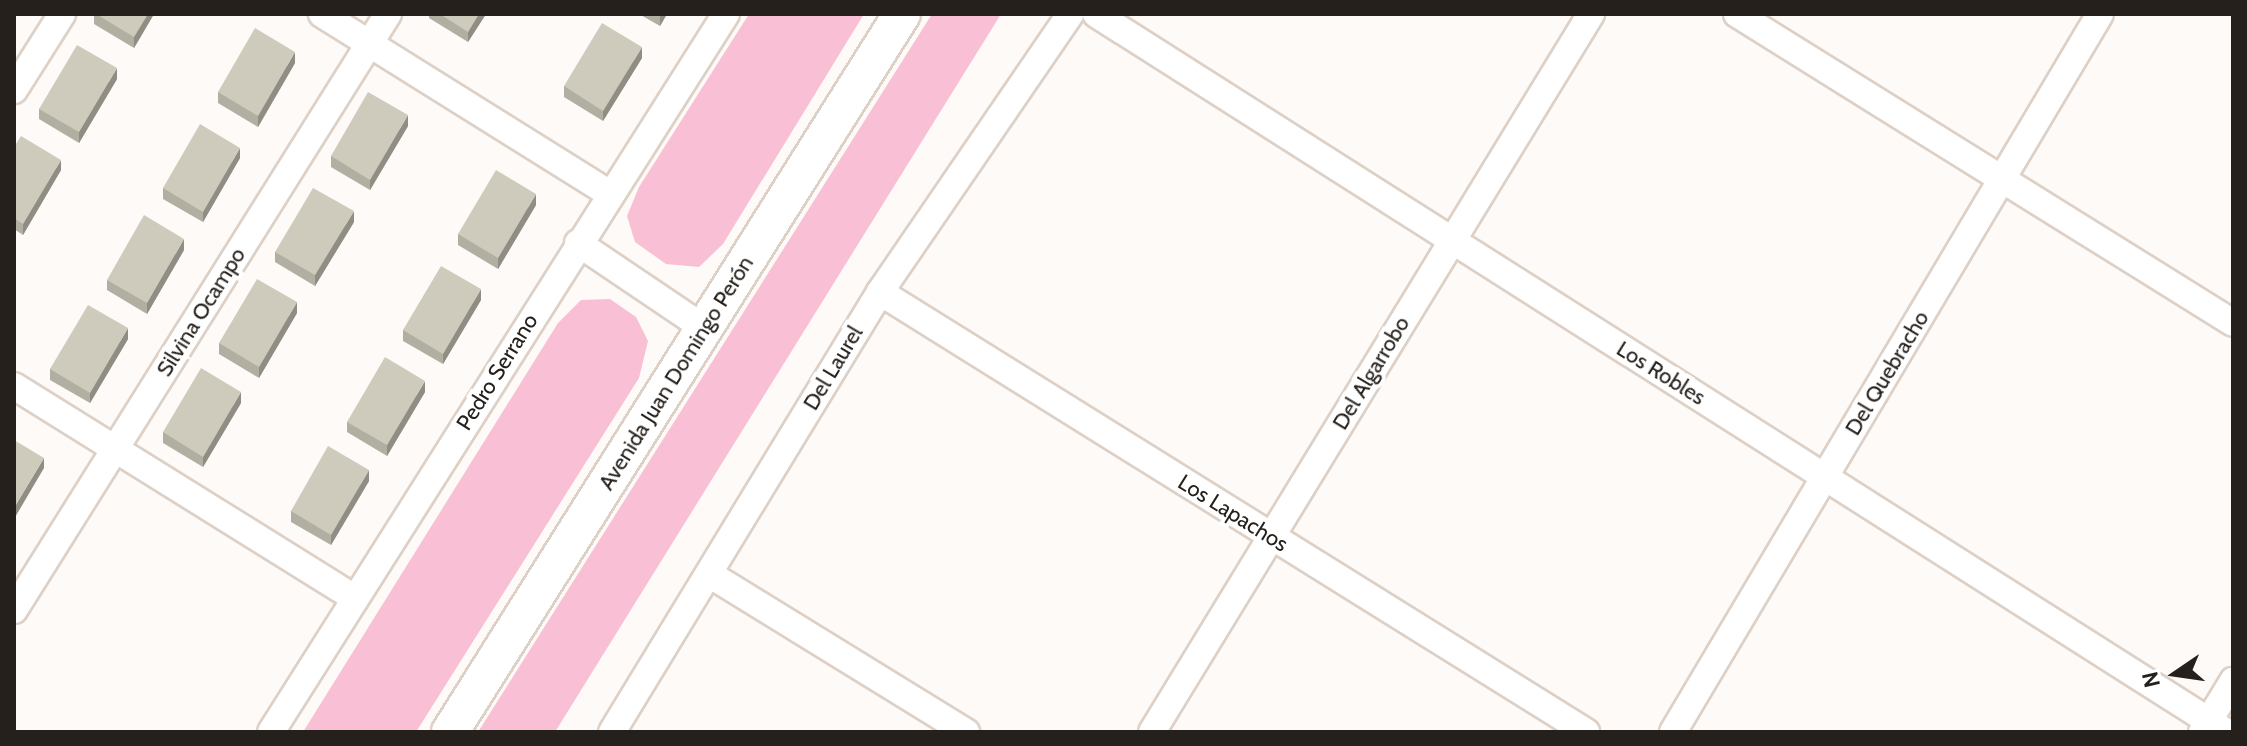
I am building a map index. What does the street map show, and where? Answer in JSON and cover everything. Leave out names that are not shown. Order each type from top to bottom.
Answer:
[{"type":"main road","name":"Avenida Juan Domingo Perón","points":[[450,732],[902,14]]},
{"type":"street","points":[[14,90],[62,14]]},
{"type":"street","points":[[322,14],[609,193]]},
{"type":"street","name":"Silvina Ocampo","points":[[14,610],[388,14]]},
{"type":"street","name":"Pedro Serrano","points":[[271,732],[609,193],[726,14]]},
{"type":"street","name":"Del Laurel","points":[[612,732],[880,292],[1070,14]]},
{"type":"street","name":"Los Robles","points":[[1096,14],[1825,477],[2212,728]]},
{"type":"street","name":"Del Algarrobo","points":[[1152,732],[1591,14]]},
{"type":"street","points":[[1737,14],[2233,323]]},
{"type":"street","name":"Del Quebracho","points":[[1673,732],[2100,14]]},
{"type":"street","points":[[578,243],[704,328]]},
{"type":"street","name":"Los Lapachos","points":[[880,292],[1586,732]]},
{"type":"street","points":[[14,386],[355,598]]},
{"type":"street","points":[[709,574],[966,732]]},
{"type":"street","points":[[2212,728],[2233,681]]},
{"type":"shaded area","points":[[749,14],[864,14],[723,244],[699,267],[666,264],[635,242],[627,216],[639,187]]},
{"type":"shaded area","points":[[932,14],[1001,14],[555,732],[478,732]]},
{"type":"shaded area","points":[[610,299],[636,317],[648,341],[639,378],[416,732],[303,732],[558,323],[581,300]]},
{"type":"building","points":[[96,14],[148,14],[134,37]]},
{"type":"building","points":[[440,14],[479,14],[468,32]]},
{"type":"building","points":[[602,23],[642,47],[603,111],[564,86]]},
{"type":"building","points":[[255,28],[295,52],[258,116],[218,92]]},
{"type":"building","points":[[77,45],[117,68],[79,132],[39,109]]},
{"type":"building","points":[[368,92],[408,115],[370,180],[331,156]]},
{"type":"building","points":[[200,124],[240,148],[203,212],[163,188]]},
{"type":"building","points":[[21,136],[61,160],[23,224],[14,218],[14,147]]},
{"type":"building","points":[[496,170],[536,194],[498,258],[458,234]]},
{"type":"building","points":[[313,188],[354,211],[315,275],[275,252]]},
{"type":"building","points":[[144,215],[184,239],[147,303],[107,280]]},
{"type":"building","points":[[441,266],[481,289],[443,354],[403,330]]},
{"type":"building","points":[[257,279],[297,302],[259,367],[219,343]]},
{"type":"building","points":[[88,305],[128,328],[90,393],[50,369]]},
{"type":"building","points":[[385,357],[425,381],[387,445],[347,422]]},
{"type":"building","points":[[201,368],[241,392],[203,457],[163,432]]},
{"type":"building","points":[[14,440],[44,458],[14,508]]},
{"type":"building","points":[[328,446],[369,470],[331,535],[291,511]]}]
